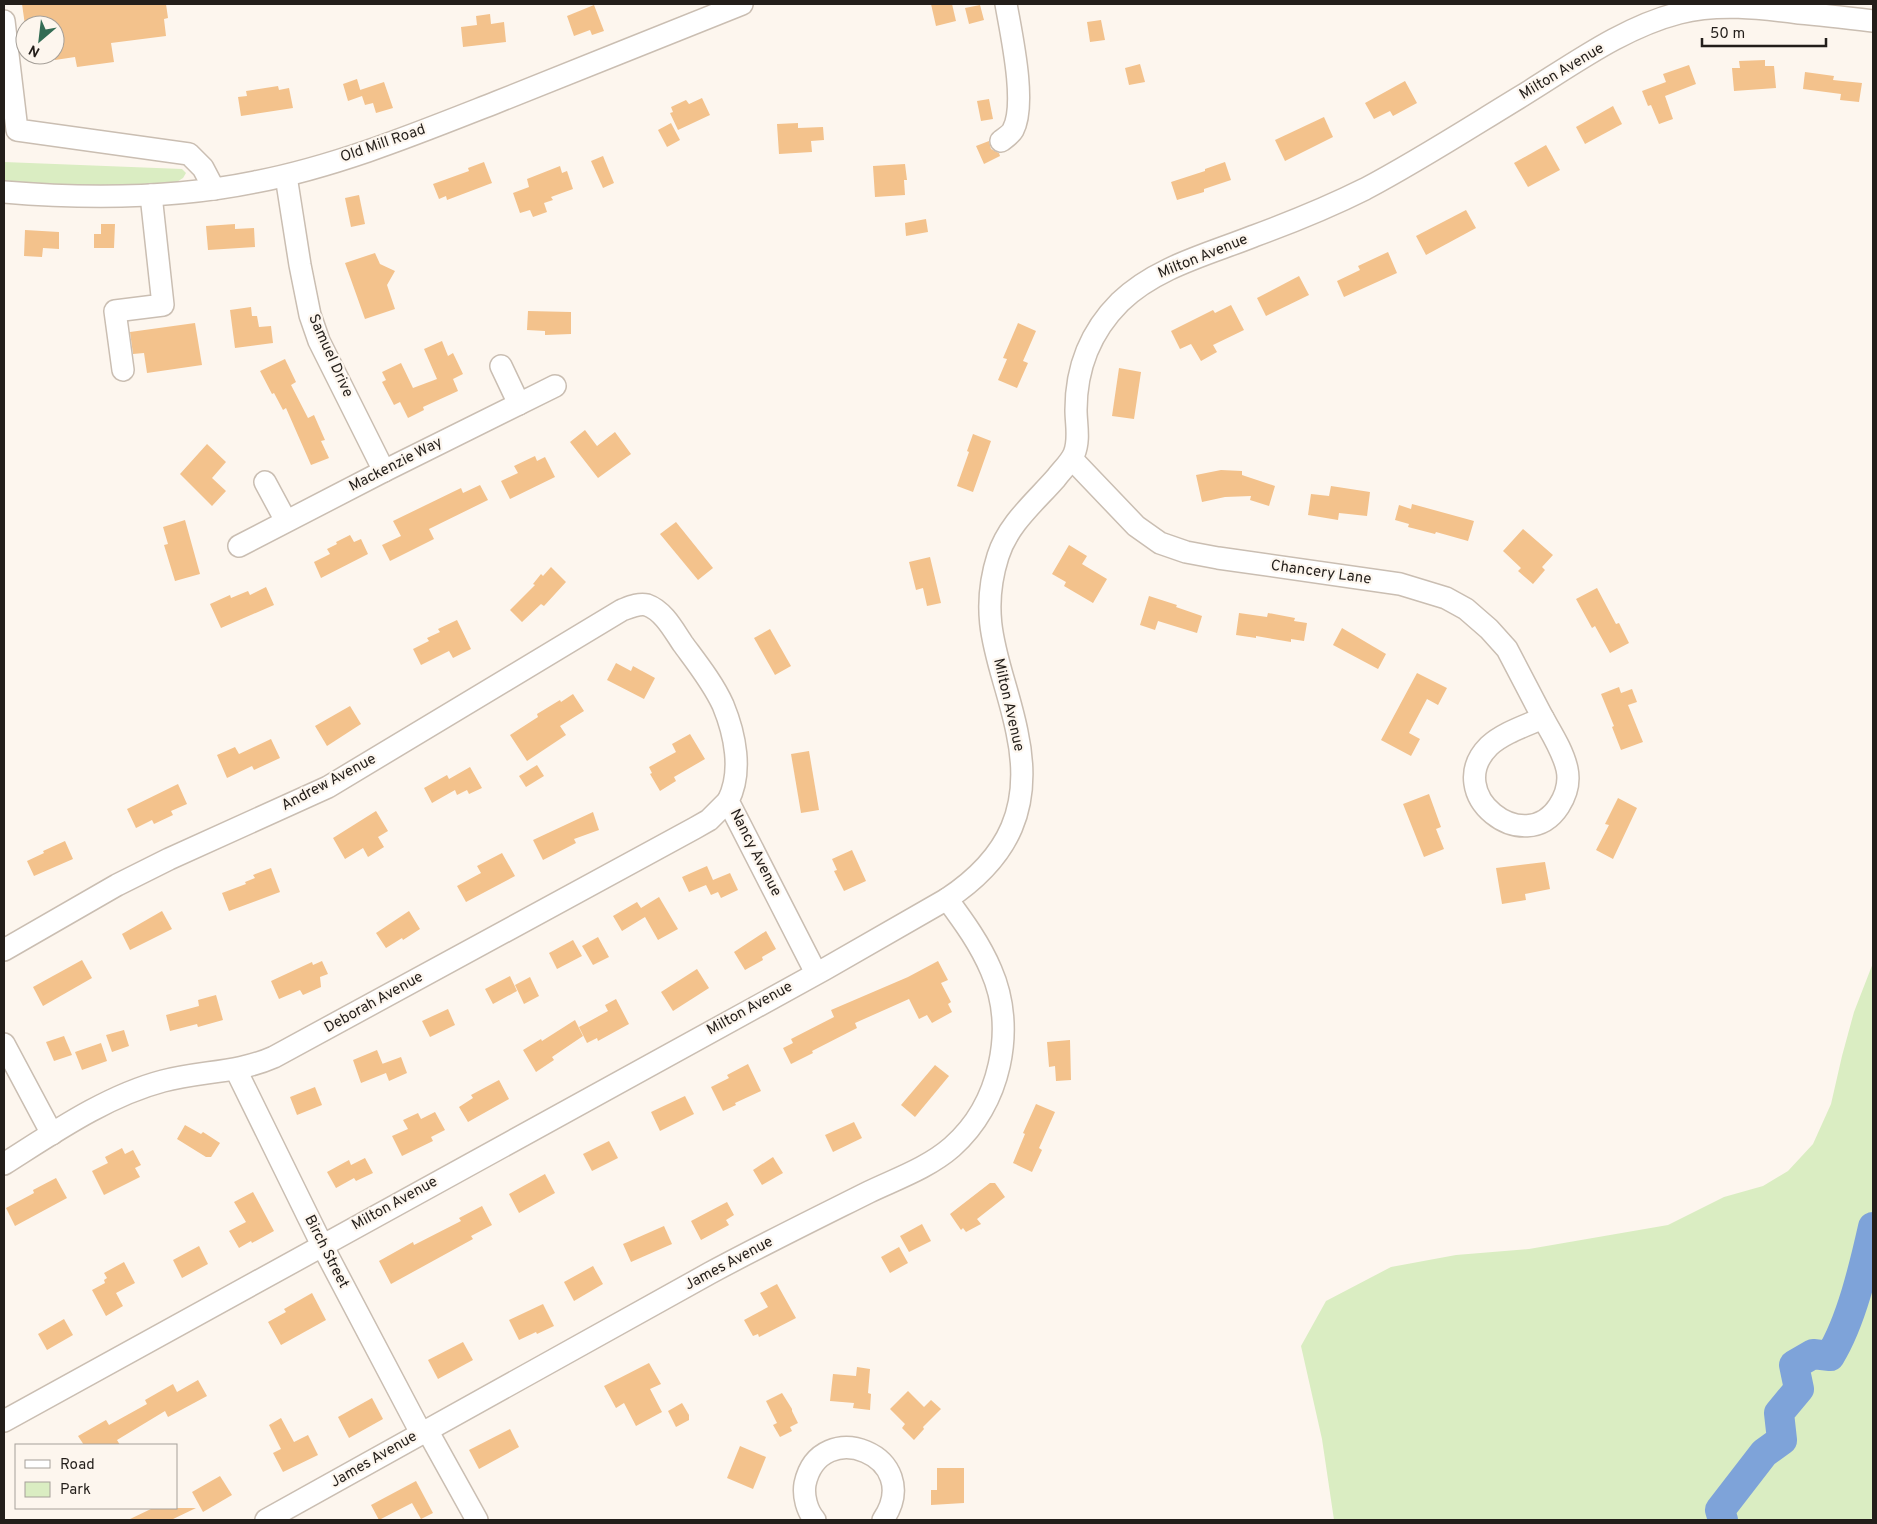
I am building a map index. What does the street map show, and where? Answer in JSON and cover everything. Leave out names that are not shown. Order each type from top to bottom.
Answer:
[{"type":"street","name":"Old Mill Road","points":[[4,192],[79,197],[151,195],[214,189],[286,176],[373,150],[739,4]]},
{"type":"street","points":[[1002,141],[1013,131],[1017,111],[1018,84],[1006,4]]},
{"type":"street","name":"Milton Avenue","points":[[4,1421],[948,899],[965,887],[986,867],[1005,844],[1015,822],[1020,799],[1021,760],[1017,732],[998,665],[990,617],[989,601],[994,569],[1000,550],[1025,511],[1072,459],[1077,447],[1077,382],[1089,344],[1112,311],[1152,277],[1295,220],[1364,189],[1429,152],[1613,40],[1659,20],[1694,10],[1729,7],[1873,21]]},
{"type":"street","points":[[4,22],[8,129],[189,154],[203,168],[214,189]]},
{"type":"street","name":"Samuel Drive","points":[[286,176],[310,315],[319,341],[384,470]]},
{"type":"street","points":[[123,370],[115,311],[163,305],[151,195]]},
{"type":"street","points":[[501,366],[519,404]]},
{"type":"street","name":"Mackenzie Way","points":[[239,546],[384,470],[555,386]]},
{"type":"street","name":"Chancery Lane","points":[[1072,459],[1136,526],[1160,543],[1186,552],[1218,558],[1400,584],[1426,591],[1459,605],[1489,629],[1507,649],[1563,756],[1568,771],[1568,784],[1564,798],[1551,815],[1535,824],[1517,825],[1500,820],[1482,804],[1477,791],[1475,778],[1480,758],[1499,739],[1543,718]]},
{"type":"street","points":[[265,482],[286,521]]},
{"type":"street","name":"Andrew Avenue","points":[[4,950],[117,885],[169,859],[328,787],[622,610],[638,604],[647,605]]},
{"type":"street","name":"Nancy Avenue","points":[[647,605],[662,615],[671,626],[722,704],[730,725],[736,760],[735,783],[728,801],[816,973]]},
{"type":"street","name":"Deborah Avenue","points":[[4,1164],[52,1134],[138,1088],[189,1075],[236,1070],[274,1057],[695,828],[709,820],[728,801]]},
{"type":"street","name":"James Avenue","points":[[266,1520],[756,1248],[937,1158],[960,1140],[977,1118],[993,1087],[1000,1060],[1002,1028],[1000,1001],[992,972],[979,946],[948,899]]},
{"type":"street","points":[[4,1044],[52,1134]]},
{"type":"street","name":"Birch Street","points":[[236,1070],[322,1245],[424,1431],[477,1520]]},
{"type":"street","points":[[815,1520],[807,1508],[805,1499],[804,1489],[809,1472],[822,1457],[832,1451],[849,1447],[874,1454],[887,1470],[891,1480],[893,1496],[888,1513],[883,1520]]},
{"type":"green space","points":[[4,162],[182,169],[186,173],[183,178],[175,183],[157,185],[88,188],[4,183]]},
{"type":"green space","points":[[1873,963],[1873,1515],[1871,1520],[1334,1520],[1322,1439],[1301,1346],[1326,1301],[1391,1267],[1456,1255],[1529,1249],[1668,1225],[1724,1197],[1763,1186],[1788,1171],[1813,1144],[1831,1104],[1854,1012]]},
{"type":"building","points":[[22,4],[166,4],[168,18],[164,19],[166,36],[111,43],[114,62],[77,67],[75,57],[65,58],[65,15],[24,15]]},
{"type":"building","points":[[931,4],[952,4],[956,21],[936,26]]},
{"type":"building","points":[[594,5],[604,31],[592,35],[590,30],[574,36],[567,16]]},
{"type":"building","points":[[980,5],[984,20],[969,24],[965,8]]},
{"type":"building","points":[[490,14],[491,24],[504,22],[506,42],[463,47],[461,27],[477,25],[476,16]]},
{"type":"building","points":[[1101,20],[1105,40],[1090,42],[1087,22]]},
{"type":"building","points":[[1765,60],[1765,66],[1774,66],[1776,88],[1734,91],[1732,68],[1740,68],[1739,61]]},
{"type":"building","points":[[1140,64],[1145,82],[1129,85],[1125,68]]},
{"type":"building","points":[[1689,65],[1696,84],[1665,96],[1673,119],[1659,124],[1651,105],[1648,106],[1642,91],[1666,82],[1663,74]]},
{"type":"building","points":[[1805,72],[1834,76],[1833,80],[1862,83],[1859,102],[1840,100],[1841,94],[1803,89]]},
{"type":"building","points":[[357,79],[360,90],[384,82],[393,108],[376,113],[373,103],[365,105],[362,96],[348,101],[343,84]]},
{"type":"building","points":[[1405,81],[1417,103],[1393,116],[1390,111],[1374,119],[1365,103]]},
{"type":"building","points":[[278,86],[279,90],[289,88],[293,108],[241,116],[238,97],[247,96],[246,91]]},
{"type":"building","points":[[702,98],[710,115],[678,130],[670,113],[673,112],[671,107],[686,100],[689,104]]},
{"type":"building","points":[[989,99],[993,119],[981,121],[977,101]]},
{"type":"building","points":[[1613,106],[1622,124],[1585,144],[1576,127]]},
{"type":"building","points":[[1324,117],[1333,137],[1285,161],[1275,140]]},
{"type":"building","points":[[671,123],[680,140],[667,147],[658,130]]},
{"type":"building","points":[[798,123],[798,128],[823,127],[824,140],[811,141],[812,152],[779,154],[777,124]]},
{"type":"building","points":[[989,141],[991,149],[999,153],[1000,156],[984,164],[976,146]]},
{"type":"building","points":[[1546,145],[1560,170],[1528,187],[1514,163]]},
{"type":"building","points":[[603,156],[614,183],[603,188],[591,161]]},
{"type":"building","points":[[484,162],[492,183],[447,200],[446,196],[439,199],[433,184],[469,171],[468,168]]},
{"type":"building","points":[[1225,162],[1231,180],[1204,189],[1204,192],[1177,200],[1171,182]]},
{"type":"building","points":[[905,164],[907,180],[904,180],[905,195],[875,197],[873,166]]},
{"type":"building","points":[[560,166],[562,173],[567,171],[573,189],[551,197],[553,200],[544,203],[547,212],[533,217],[530,210],[520,213],[513,193],[529,187],[527,179]]},
{"type":"building","points":[[359,195],[365,224],[351,227],[345,198]]},
{"type":"building","points":[[1466,210],[1476,228],[1426,255],[1416,236]]},
{"type":"building","points":[[926,219],[928,232],[906,236],[905,223]]},
{"type":"building","points":[[101,224],[115,224],[114,248],[94,248],[94,234],[101,234]]},
{"type":"building","points":[[235,224],[235,229],[254,228],[255,247],[208,250],[206,226]]},
{"type":"building","points":[[25,230],[59,232],[59,249],[43,248],[42,257],[24,256]]},
{"type":"building","points":[[1388,252],[1397,273],[1344,297],[1337,281],[1360,270],[1358,266]]},
{"type":"building","points":[[375,253],[380,264],[395,271],[387,285],[395,309],[365,319],[345,263]]},
{"type":"building","points":[[1299,276],[1309,295],[1266,316],[1257,298]]},
{"type":"building","points":[[1231,305],[1244,330],[1213,345],[1217,352],[1201,361],[1191,344],[1180,349],[1171,331],[1213,310],[1215,313]]},
{"type":"building","points":[[251,307],[252,316],[257,316],[259,327],[271,326],[273,343],[235,348],[230,310]]},
{"type":"building","points":[[528,311],[571,312],[571,334],[545,335],[545,331],[527,330]]},
{"type":"building","points":[[195,323],[202,365],[147,373],[144,353],[133,354],[130,332]]},
{"type":"building","points":[[1018,323],[1036,331],[1023,361],[1028,363],[1017,388],[998,380],[1007,359],[1003,358]]},
{"type":"building","points":[[442,341],[448,356],[453,353],[463,374],[453,379],[458,391],[423,407],[424,410],[408,418],[400,402],[394,405],[382,382],[386,380],[382,372],[401,363],[413,388],[437,379],[424,349]]},
{"type":"building","points":[[285,359],[296,382],[291,385],[308,418],[314,415],[325,440],[321,441],[329,458],[311,465],[286,408],[283,410],[260,371]]},
{"type":"building","points":[[1119,368],[1141,372],[1134,419],[1112,416]]},
{"type":"building","points":[[585,430],[597,446],[615,432],[631,454],[598,478],[570,442]]},
{"type":"building","points":[[973,434],[991,441],[973,492],[957,486]]},
{"type":"building","points":[[207,444],[226,462],[212,478],[226,491],[212,506],[180,474]]},
{"type":"building","points":[[535,456],[537,461],[545,457],[555,477],[510,499],[501,481],[518,473],[514,466]]},
{"type":"building","points":[[1221,470],[1242,471],[1242,475],[1275,486],[1269,506],[1250,500],[1251,496],[1225,497],[1202,502],[1196,475]]},
{"type":"building","points":[[480,485],[488,500],[429,529],[434,539],[390,561],[382,545],[401,536],[393,521],[461,488],[463,493]]},
{"type":"building","points":[[1331,486],[1370,492],[1367,516],[1339,513],[1338,520],[1308,515],[1311,494],[1329,496]]},
{"type":"building","points":[[1412,504],[1474,521],[1468,541],[1408,527],[1409,524],[1395,520],[1399,505],[1411,509]]},
{"type":"building","points":[[185,520],[200,574],[175,581],[164,545],[168,544],[163,527]]},
{"type":"building","points":[[676,522],[713,568],[698,580],[660,534]]},
{"type":"building","points":[[1523,529],[1553,555],[1542,567],[1545,570],[1533,584],[1518,571],[1521,568],[1503,551]]},
{"type":"building","points":[[350,535],[354,542],[361,539],[368,554],[321,578],[314,562],[330,554],[327,549]]},
{"type":"building","points":[[1069,545],[1087,556],[1082,564],[1107,579],[1093,603],[1064,586],[1066,582],[1052,574]]},
{"type":"building","points":[[930,557],[941,603],[927,606],[923,588],[916,590],[909,562]]},
{"type":"building","points":[[551,567],[566,582],[544,606],[541,604],[522,622],[510,610],[535,585],[533,584],[541,574],[543,576]]},
{"type":"building","points":[[266,587],[274,605],[221,628],[210,604],[230,595],[231,598],[248,591],[250,595]]},
{"type":"building","points":[[1597,588],[1616,624],[1619,623],[1629,643],[1610,653],[1595,626],[1592,628],[1576,599]]},
{"type":"building","points":[[1149,596],[1202,616],[1197,633],[1158,621],[1155,630],[1140,625]]},
{"type":"building","points":[[1239,613],[1267,617],[1268,613],[1295,618],[1294,621],[1307,623],[1304,641],[1291,639],[1291,642],[1256,636],[1256,638],[1236,635]]},
{"type":"building","points":[[457,620],[471,649],[453,658],[449,651],[421,665],[413,649],[429,641],[427,638],[440,632],[438,629]]},
{"type":"building","points":[[1342,628],[1386,654],[1378,669],[1333,645]]},
{"type":"building","points":[[770,629],[791,666],[775,675],[754,638]]},
{"type":"building","points":[[616,663],[631,671],[633,666],[655,678],[644,699],[607,680]]},
{"type":"building","points":[[1417,673],[1447,688],[1438,705],[1427,699],[1409,733],[1420,739],[1411,756],[1381,740]]},
{"type":"building","points":[[1619,687],[1621,693],[1632,689],[1637,702],[1628,705],[1643,742],[1621,750],[1601,694]]},
{"type":"building","points":[[573,694],[584,711],[560,726],[566,735],[527,761],[510,735],[538,717],[537,714]]},
{"type":"building","points":[[350,706],[361,724],[327,746],[315,726]]},
{"type":"building","points":[[690,734],[705,759],[674,777],[676,781],[660,791],[650,774],[652,773],[649,767],[676,752],[672,744]]},
{"type":"building","points":[[271,739],[280,758],[254,770],[252,766],[227,778],[217,755],[235,747],[239,754]]},
{"type":"building","points":[[809,751],[819,810],[801,813],[791,754]]},
{"type":"building","points":[[537,765],[544,776],[526,787],[519,776]]},
{"type":"building","points":[[470,767],[482,788],[469,794],[467,790],[457,795],[455,790],[432,803],[424,788],[447,775],[449,779]]},
{"type":"building","points":[[178,784],[187,804],[171,811],[173,815],[154,824],[152,820],[136,828],[127,809]]},
{"type":"building","points":[[1429,794],[1441,827],[1436,829],[1444,849],[1424,857],[1403,804]]},
{"type":"building","points":[[1618,798],[1637,808],[1613,859],[1596,850],[1609,825],[1605,824]]},
{"type":"building","points":[[376,811],[388,831],[378,837],[384,847],[368,857],[363,848],[345,859],[333,838]]},
{"type":"building","points":[[593,812],[599,830],[574,839],[576,843],[543,860],[533,840]]},
{"type":"building","points":[[65,841],[73,859],[34,876],[27,861]]},
{"type":"building","points":[[852,850],[866,881],[844,891],[834,871],[837,870],[832,859]]},
{"type":"building","points":[[502,853],[515,876],[466,902],[457,886],[481,873],[477,866]]},
{"type":"building","points":[[1545,862],[1550,889],[1525,894],[1526,900],[1502,904],[1496,868]]},
{"type":"building","points":[[707,866],[713,880],[730,873],[738,890],[721,898],[718,892],[711,895],[706,885],[689,892],[682,877]]},
{"type":"building","points":[[271,868],[280,892],[229,911],[222,893],[246,884],[245,882],[255,878],[253,875]]},
{"type":"building","points":[[659,897],[678,929],[658,940],[645,917],[622,931],[613,916],[637,902],[641,908]]},
{"type":"building","points":[[162,911],[172,929],[130,950],[122,934]]},
{"type":"building","points":[[409,911],[420,929],[386,948],[376,933]]},
{"type":"building","points":[[766,931],[776,949],[762,957],[763,960],[745,970],[734,952]]},
{"type":"building","points":[[598,937],[609,957],[593,965],[582,946]]},
{"type":"building","points":[[573,940],[582,956],[557,969],[549,953]]},
{"type":"building","points":[[82,960],[92,978],[43,1006],[33,987]]},
{"type":"building","points":[[322,961],[328,974],[320,977],[321,987],[303,995],[300,990],[279,999],[271,981],[312,962],[313,965]]},
{"type":"building","points":[[938,961],[948,980],[941,983],[951,1002],[948,1004],[952,1012],[932,1023],[927,1015],[919,1019],[909,999],[855,1023],[857,1028],[791,1064],[783,1048],[793,1043],[791,1039],[834,1017],[831,1010],[908,977]]},
{"type":"building","points":[[697,969],[709,988],[673,1011],[661,992]]},
{"type":"building","points":[[510,976],[517,991],[493,1004],[485,989]]},
{"type":"building","points":[[530,977],[539,996],[524,1004],[515,985]]},
{"type":"building","points":[[216,995],[223,1020],[198,1027],[197,1024],[170,1031],[166,1015],[199,1006],[198,1000]]},
{"type":"building","points":[[616,999],[629,1024],[598,1041],[597,1038],[587,1043],[579,1027],[608,1011],[605,1005]]},
{"type":"building","points":[[448,1009],[455,1025],[430,1037],[422,1021]]},
{"type":"building","points":[[575,1020],[583,1036],[552,1057],[554,1060],[536,1072],[523,1050],[541,1039],[542,1041]]},
{"type":"building","points":[[124,1030],[129,1046],[112,1052],[106,1035]]},
{"type":"building","points":[[64,1036],[72,1055],[54,1061],[46,1042]]},
{"type":"building","points":[[1070,1040],[1071,1080],[1056,1081],[1055,1066],[1049,1067],[1047,1042]]},
{"type":"building","points":[[101,1043],[107,1061],[82,1070],[75,1052]]},
{"type":"building","points":[[377,1050],[383,1064],[401,1057],[407,1073],[389,1081],[386,1073],[361,1083],[353,1060]]},
{"type":"building","points":[[748,1064],[761,1091],[723,1111],[711,1087],[729,1078],[727,1075]]},
{"type":"building","points":[[935,1065],[949,1076],[915,1117],[901,1105]]},
{"type":"building","points":[[499,1080],[509,1099],[468,1122],[459,1107],[473,1098],[471,1095]]},
{"type":"building","points":[[315,1087],[322,1105],[297,1115],[290,1097]]},
{"type":"building","points":[[685,1096],[694,1114],[660,1131],[651,1112]]},
{"type":"building","points":[[1036,1104],[1055,1112],[1039,1148],[1042,1150],[1032,1172],[1013,1163],[1025,1134],[1023,1133]]},
{"type":"building","points":[[435,1112],[445,1130],[431,1137],[433,1141],[402,1156],[392,1136],[408,1129],[403,1120],[418,1113],[421,1119]]},
{"type":"building","points":[[854,1122],[862,1138],[833,1152],[825,1135]]},
{"type":"building","points":[[185,1125],[201,1134],[203,1132],[220,1143],[211,1157],[206,1157],[177,1139]]},
{"type":"building","points":[[609,1141],[618,1158],[592,1171],[583,1154]]},
{"type":"building","points":[[122,1148],[125,1154],[133,1150],[141,1165],[135,1168],[140,1177],[104,1195],[92,1171],[108,1163],[105,1157]]},
{"type":"building","points":[[773,1157],[783,1173],[762,1185],[753,1170]]},
{"type":"building","points":[[365,1158],[373,1173],[356,1181],[354,1178],[336,1188],[327,1172],[349,1160],[351,1165]]},
{"type":"building","points":[[545,1174],[555,1193],[519,1213],[509,1194]]},
{"type":"building","points":[[56,1178],[67,1198],[15,1226],[6,1208],[34,1193],[33,1190]]},
{"type":"building","points":[[990,1183],[995,1183],[1005,1197],[977,1219],[981,1224],[966,1232],[963,1228],[961,1230],[950,1214]]},
{"type":"building","points":[[253,1192],[274,1231],[239,1248],[229,1231],[246,1222],[234,1202]]},
{"type":"building","points":[[727,1202],[734,1215],[726,1220],[729,1225],[701,1240],[691,1221]]},
{"type":"building","points":[[482,1206],[492,1225],[471,1236],[473,1239],[391,1284],[379,1261],[413,1242],[414,1245],[461,1221],[459,1218]]},
{"type":"building","points":[[922,1224],[931,1241],[909,1252],[900,1236]]},
{"type":"building","points":[[664,1226],[672,1244],[631,1262],[623,1244]]},
{"type":"building","points":[[199,1246],[208,1264],[182,1278],[173,1260]]},
{"type":"building","points":[[899,1247],[908,1263],[890,1273],[881,1257]]},
{"type":"building","points":[[124,1262],[135,1283],[116,1293],[123,1306],[106,1316],[92,1290],[105,1283],[104,1280],[107,1278],[104,1273]]},
{"type":"building","points":[[593,1266],[603,1284],[574,1301],[564,1282]]},
{"type":"building","points":[[777,1284],[796,1318],[759,1337],[758,1334],[753,1336],[744,1320],[768,1307],[760,1293]]},
{"type":"building","points":[[312,1293],[326,1320],[281,1345],[268,1322],[286,1312],[284,1309]]},
{"type":"building","points":[[543,1304],[554,1326],[519,1340],[509,1320]]},
{"type":"building","points":[[64,1319],[73,1335],[47,1350],[38,1334]]},
{"type":"building","points":[[463,1342],[473,1360],[438,1379],[428,1360]]},
{"type":"building","points":[[649,1363],[661,1384],[650,1389],[662,1412],[636,1426],[624,1403],[616,1408],[604,1386]]},
{"type":"building","points":[[857,1367],[870,1369],[868,1393],[871,1394],[870,1410],[853,1408],[854,1403],[830,1401],[833,1374],[856,1376]]},
{"type":"building","points":[[198,1380],[207,1396],[168,1417],[165,1411],[117,1440],[119,1444],[83,1444],[78,1436],[106,1420],[109,1425],[147,1404],[145,1400],[173,1384],[177,1392]]},
{"type":"building","points":[[908,1391],[924,1407],[931,1400],[941,1409],[923,1427],[924,1429],[914,1440],[902,1428],[905,1424],[890,1409]]},
{"type":"building","points":[[782,1393],[798,1423],[790,1427],[792,1431],[780,1437],[773,1425],[777,1423],[766,1401]]},
{"type":"building","points":[[372,1398],[383,1419],[349,1438],[338,1417]]},
{"type":"building","points":[[682,1403],[689,1415],[689,1420],[676,1427],[668,1411]]},
{"type":"building","points":[[281,1418],[294,1442],[308,1435],[318,1455],[283,1472],[273,1453],[281,1449],[269,1425]]},
{"type":"building","points":[[510,1429],[519,1447],[479,1469],[469,1450]]},
{"type":"building","points":[[740,1446],[766,1457],[753,1489],[727,1478]]},
{"type":"building","points":[[937,1468],[964,1468],[964,1503],[931,1505],[931,1490],[937,1490]]},
{"type":"building","points":[[220,1476],[232,1495],[203,1512],[192,1492]]},
{"type":"building","points":[[416,1481],[433,1513],[421,1519],[412,1503],[379,1520],[371,1505]]},
{"type":"building","points":[[196,1508],[171,1520],[128,1520],[151,1509]]},
{"type":"waterway","points":[[1723,1520],[1720,1510],[1764,1453],[1782,1440],[1779,1413],[1799,1389],[1794,1365],[1813,1354],[1830,1356],[1838,1342],[1856,1294],[1873,1227]]}]
